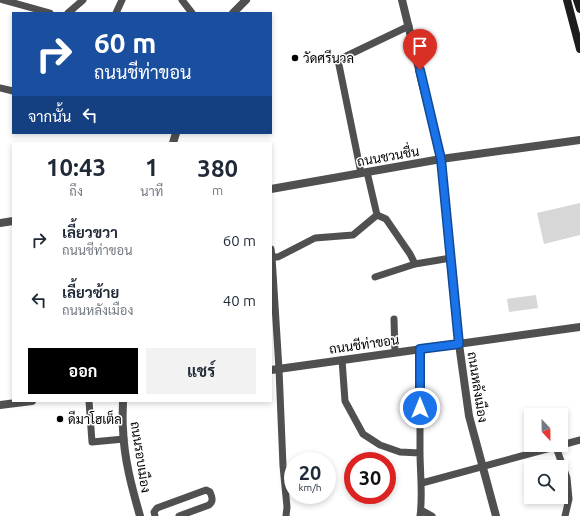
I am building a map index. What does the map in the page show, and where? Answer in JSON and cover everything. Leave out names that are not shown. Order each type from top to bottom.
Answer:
[{"type":"main road","points":[[566,0],[578,36],[580,49]]},
{"type":"main road","points":[[577,0],[580,9]]},
{"type":"street","points":[[3,0],[46,12]]},
{"type":"street","points":[[69,12],[83,0]]},
{"type":"street","points":[[116,12],[122,0]]},
{"type":"street","points":[[182,0],[191,12]]},
{"type":"street","points":[[234,12],[246,0]]},
{"type":"street","name":"ถนนหลังเมือง","points":[[402,0],[441,159],[459,344],[469,416],[496,516]]},
{"type":"street","points":[[409,26],[338,60],[364,172],[377,215],[386,219],[410,254],[414,264]]},
{"type":"street","points":[[0,88],[12,91]]},
{"type":"street","name":"ถนนชวนชื่น","points":[[272,189],[441,159],[580,140]]},
{"type":"street","points":[[286,516],[287,507],[275,369],[272,257],[278,257],[315,238],[353,235],[377,215]]},
{"type":"street","points":[[0,223],[12,221]]},
{"type":"street","points":[[375,277],[414,264],[451,258]]},
{"type":"street","points":[[394,319],[395,352]]},
{"type":"street","name":"ถนนชีท่าขอน","points":[[275,369],[580,327]]},
{"type":"street","points":[[420,349],[420,453],[422,483],[420,513],[432,516]]},
{"type":"street","points":[[342,360],[345,401],[363,434],[380,445],[400,452],[420,453]]},
{"type":"street","points":[[0,405],[24,402]]},
{"type":"street","points":[[89,402],[92,442],[124,439]]},
{"type":"street","name":"ถนนรอบเมือง","points":[[123,402],[124,439],[132,489],[140,516]]},
{"type":"street","points":[[568,444],[580,440]]},
{"type":"street","points":[[422,483],[538,452]]},
{"type":"street","points":[[558,452],[567,478],[569,499],[565,516]]},
{"type":"street","points":[[155,516],[154,512],[157,508],[206,490],[210,492],[212,503],[179,516]]},
{"type":"shaded area","points":[[580,203],[580,235],[544,244],[537,213]]},
{"type":"shaded area","points":[[536,295],[538,308],[509,312],[507,299]]},
{"type":"place","name":"วัดศรีนวล","points":[[295,58]]},
{"type":"place","name":"ดีมาโฮเต็ล","points":[[60,419]]},
{"type":"route","points":[[420,70],[441,159],[459,344],[420,349],[420,408]]}]
